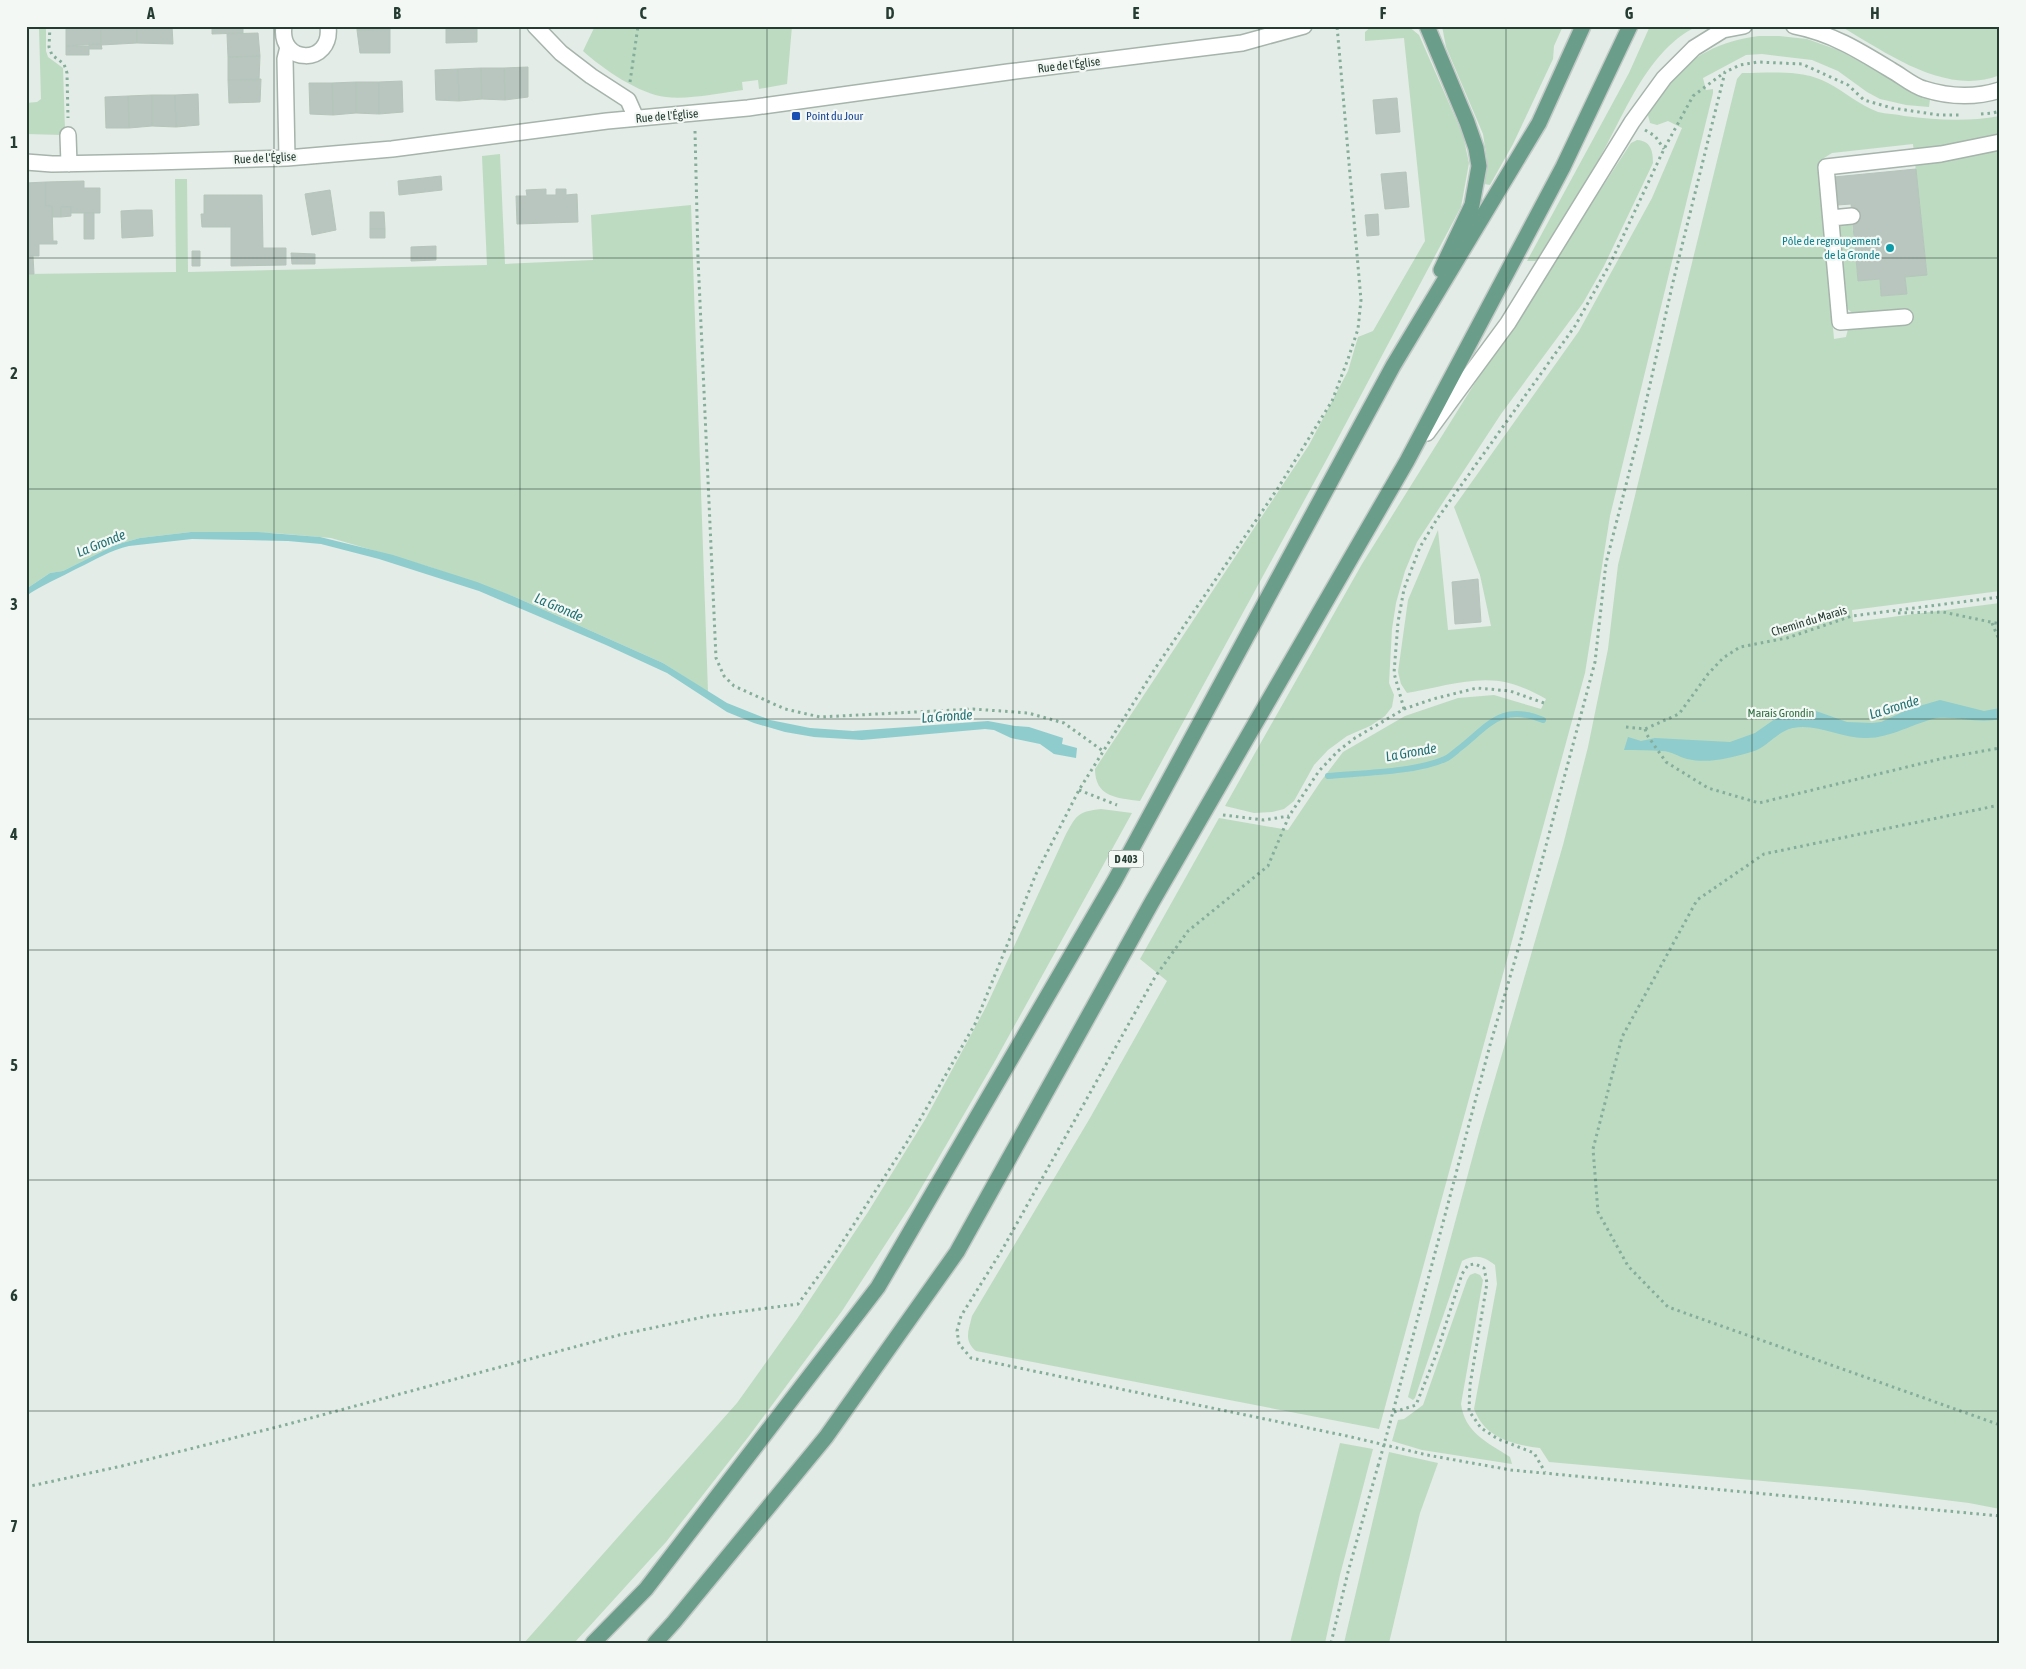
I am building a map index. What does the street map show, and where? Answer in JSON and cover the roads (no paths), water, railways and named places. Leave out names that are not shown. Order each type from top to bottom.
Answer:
[{"type":"main road","points":[[1393,366],[1472,205],[1479,166],[1468,122],[1427,26]]},
{"type":"main road","name":"D 403","points":[[593,1643],[646,1589],[878,1287],[1115,880],[1393,366],[1539,123],[1583,26]]},
{"type":"main road","points":[[654,1643],[681,1614],[826,1437],[958,1252],[1152,902],[1407,461],[1563,167],[1630,26]]},
{"type":"street","points":[[284,26],[284,41],[288,47],[301,56],[316,53],[327,42],[328,26]]},
{"type":"street","points":[[535,26],[561,53],[591,76],[628,100],[636,118]]},
{"type":"street","name":"Rue de l'Église","points":[[26,162],[68,164],[287,158],[392,148],[636,118],[748,108],[1008,72],[1242,43],[1304,26]]},
{"type":"street","points":[[1407,461],[1508,323],[1632,122],[1664,78],[1694,48],[1723,30],[1744,26]]},
{"type":"street","points":[[1794,26],[1812,29],[1845,42],[1923,89],[1967,96],[1987,94],[2000,90]]},
{"type":"street","points":[[287,158],[285,59],[288,47]]},
{"type":"street","points":[[68,135],[68,164]]},
{"type":"street","points":[[1905,317],[1840,322],[1826,167],[1941,154],[2000,142]]},
{"type":"street","points":[[1831,218],[1852,216]]},
{"type":"water","points":[[191,532],[257,532],[320,537],[393,555],[477,582],[663,663],[727,703],[770,720],[810,728],[853,731],[988,721],[1029,727],[1063,738],[1062,744],[1077,748],[1076,758],[1054,754],[1040,744],[1011,738],[994,730],[985,729],[862,740],[814,737],[785,732],[754,723],[727,712],[667,673],[479,591],[379,559],[321,544],[288,541],[192,539],[129,546],[103,556],[26,596],[26,589],[50,573],[63,571],[115,545],[140,538]]},
{"type":"water","points":[[1940,700],[1984,711],[2000,708],[2000,719],[1984,721],[1937,718],[1874,738],[1846,736],[1811,727],[1793,728],[1782,732],[1757,750],[1711,761],[1687,759],[1665,751],[1624,750],[1628,737],[1641,741],[1655,738],[1730,742],[1755,733],[1782,714],[1797,710],[1816,711],[1847,722],[1881,722],[1909,709]]},
{"type":"waterway","name":"La Gronde","points":[[1328,776],[1419,767],[1451,756],[1489,724],[1507,715],[1529,715],[1543,720]]},
{"type":"place","name":"Point du Jour","points":[[796,116]]},
{"type":"place","name":"Pôle de regroupement de la Gronde","points":[[1890,248]]},
{"type":"park label","name":"Marais Grondin","points":[[1781,713]]}]
